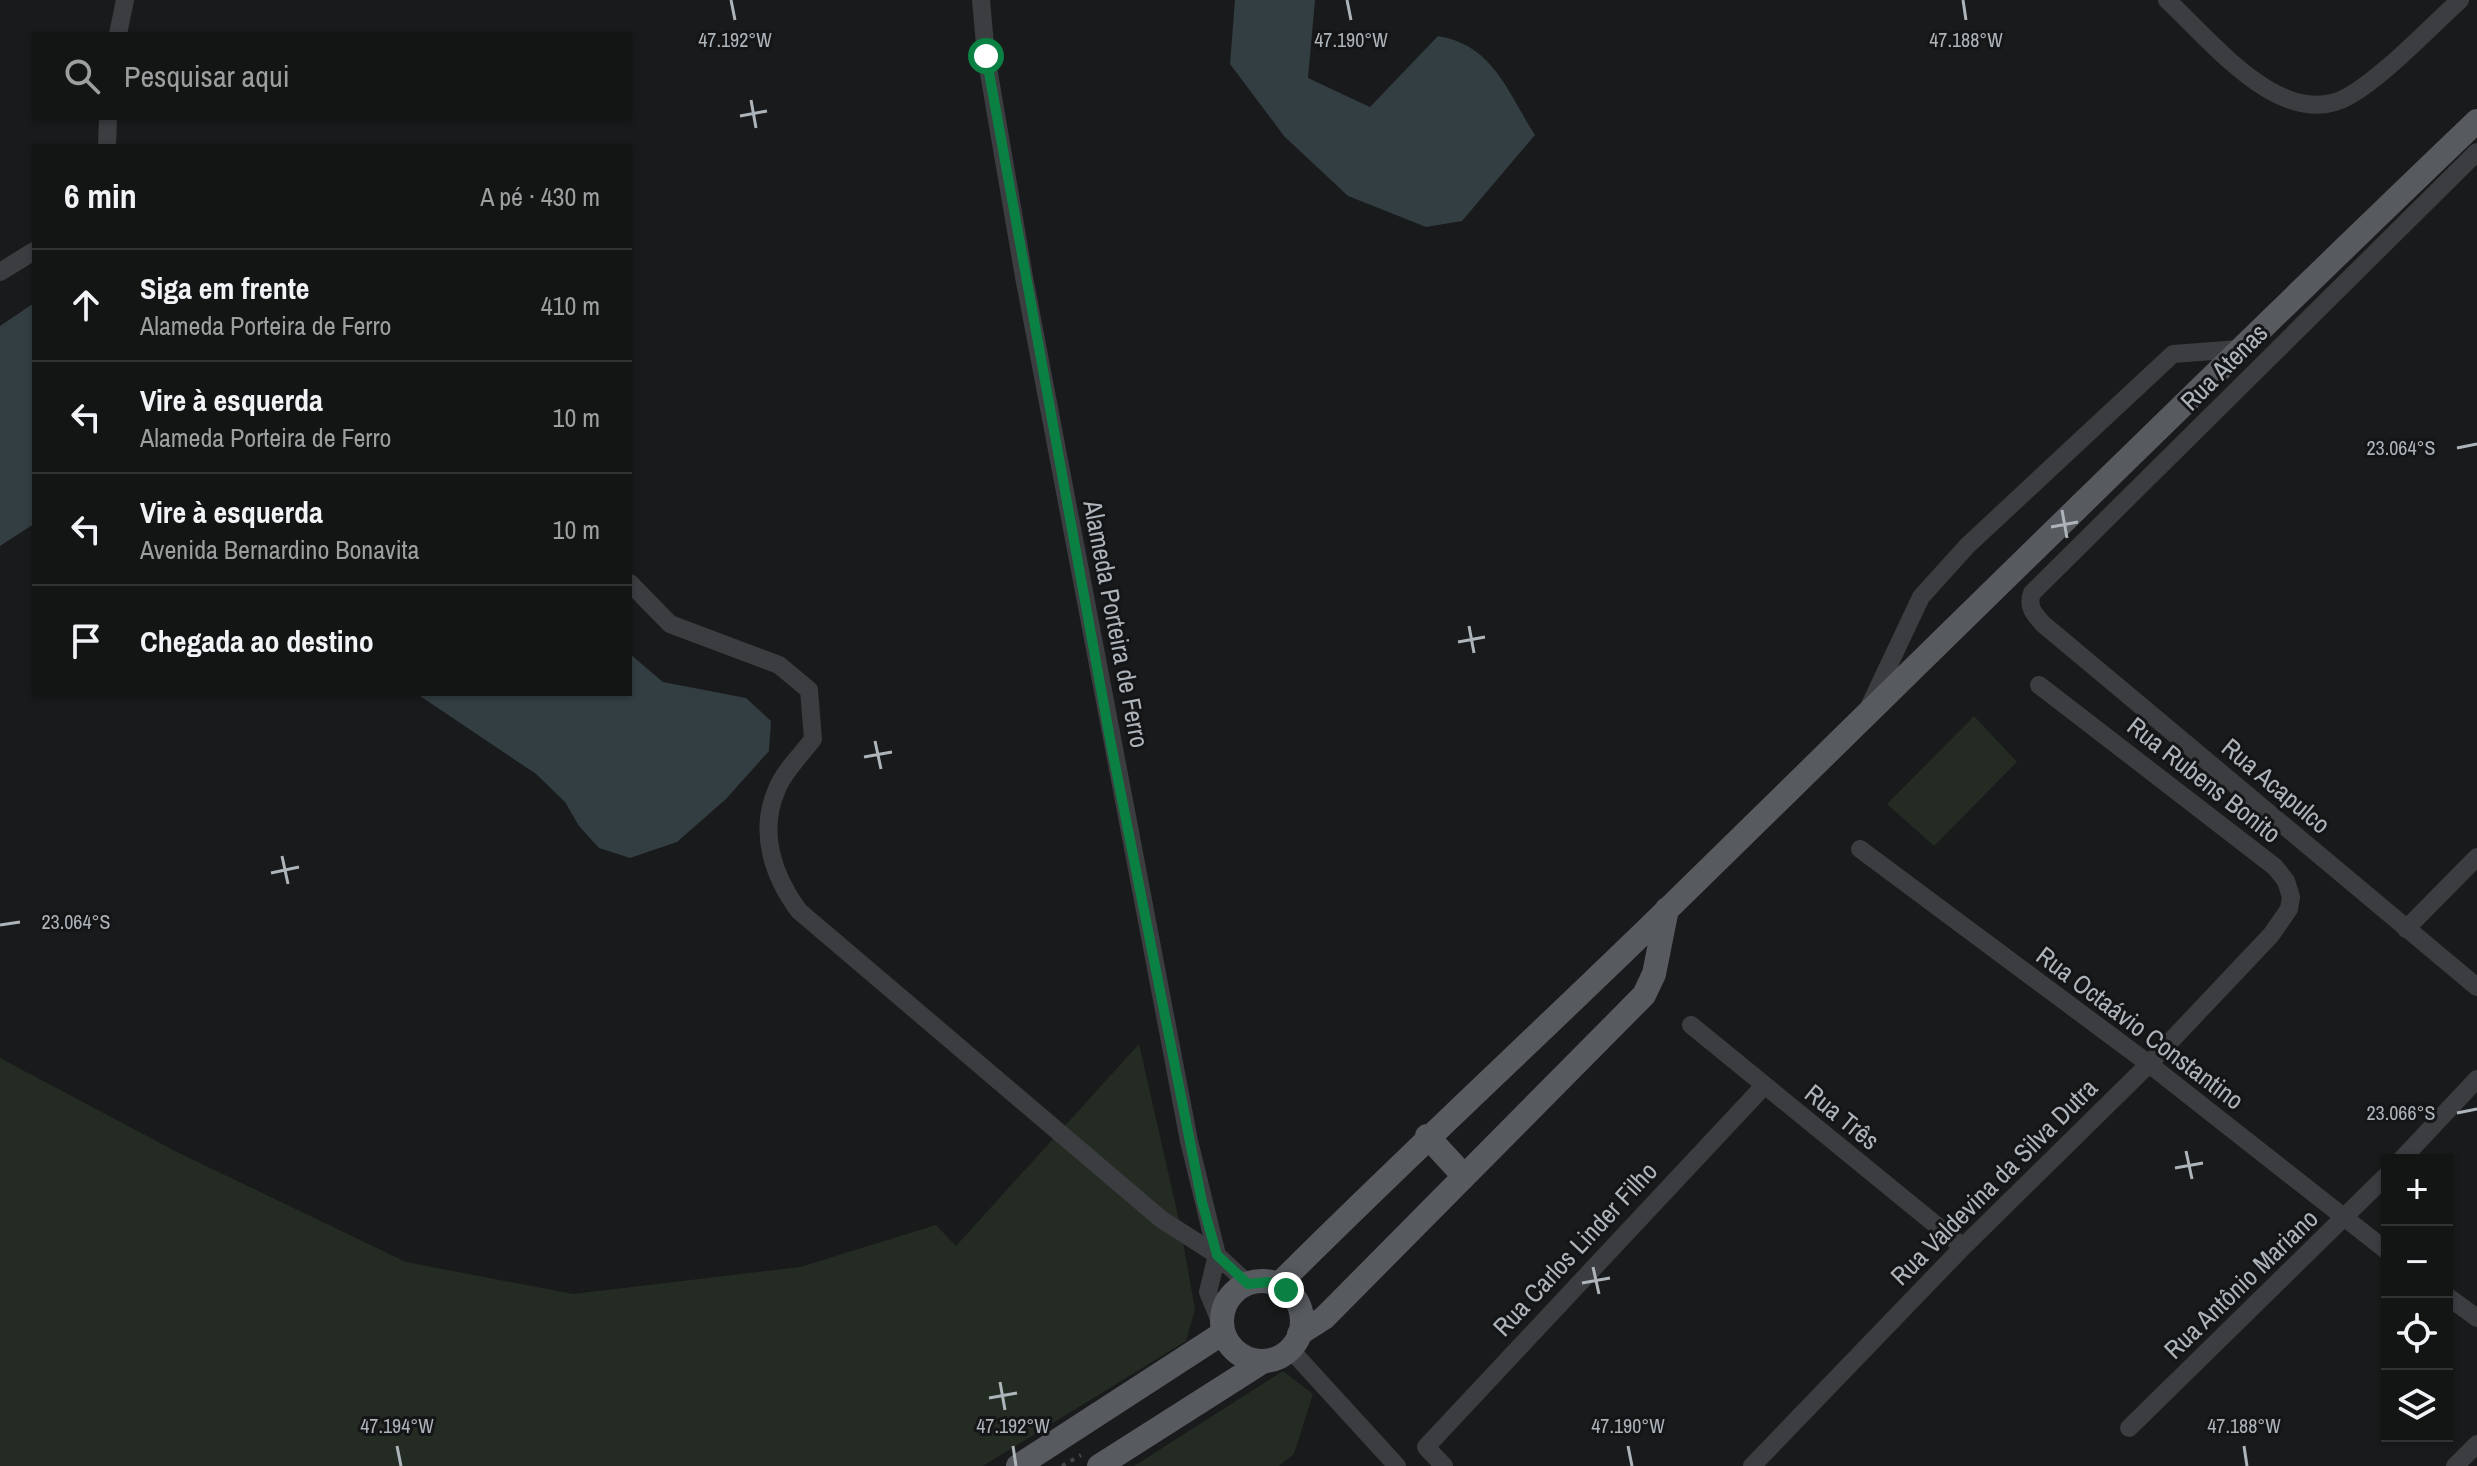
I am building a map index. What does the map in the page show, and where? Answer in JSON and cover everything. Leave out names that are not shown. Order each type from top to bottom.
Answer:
[{"type":"main road","points":[[1278,1285],[1427,1136],[1667,909],[2239,349],[2477,121]]},
{"type":"main road","points":[[1099,1466],[1295,1342],[1324,1318],[1644,995],[1654,974],[1667,909]]},
{"type":"main road","points":[[1427,1136],[1464,1176]]},
{"type":"main road","points":[[1264,1361],[1239,1354],[1223,1329],[1226,1304],[1248,1284],[1278,1285],[1298,1305],[1295,1342]]},
{"type":"main road","points":[[1018,1466],[1223,1329]]},
{"type":"street","points":[[118,32],[125,0]]},
{"type":"street","name":"Alameda Porteira de Ferro","points":[[981,0],[986,56],[1011,202],[1111,744],[1189,1141],[1217,1255],[1208,1292],[1223,1329]]},
{"type":"street","points":[[2167,0],[2258,85],[2299,104],[2321,105],[2348,97],[2460,0]]},
{"type":"street","points":[[107,144],[108,120]]},
{"type":"street","name":"Rua Atenas","points":[[2043,624],[2030,606],[2032,593],[2477,152]]},
{"type":"street","points":[[0,272],[32,252]]},
{"type":"street","points":[[1866,713],[1921,597],[1967,546],[2173,354],[2239,349]]},
{"type":"street","points":[[632,585],[670,624],[779,665],[809,690],[813,739],[777,789],[769,825],[771,861],[780,885],[799,911],[1161,1219],[1217,1255],[1248,1284]]},
{"type":"street","name":"Rua Acapulco","points":[[2043,624],[2477,987]]},
{"type":"street","name":"Rua Rubens Bonito","points":[[2039,685],[2275,867],[2286,881],[2291,903],[2271,935]]},
{"type":"street","name":"Rua Octaávio Constantino","points":[[1860,849],[2149,1064],[2381,1246]]},
{"type":"street","points":[[2406,929],[2477,857]]},
{"type":"street","name":"Rua Valdevina da Silva Dutra","points":[[1752,1466],[1963,1247],[2149,1064],[2271,935]]},
{"type":"street","name":"Rua Três","points":[[1691,1025],[1763,1087],[1963,1247]]},
{"type":"street","points":[[2407,1154],[2477,1079]]},
{"type":"street","name":"Rua Carlos Linder Filho","points":[[1444,1466],[1426,1447],[1763,1087]]},
{"type":"street","name":"Rua Antônio Mariano","points":[[2129,1428],[2381,1181]]},
{"type":"street","points":[[2450,1298],[2477,1318]]},
{"type":"street","points":[[1295,1342],[1397,1466]]},
{"type":"street","points":[[2455,1466],[2477,1444]]},
{"type":"shaded area","points":[[1235,0],[1315,0],[1308,78],[1370,107],[1438,36],[1457,41],[1472,49],[1497,72],[1535,135],[1462,221],[1426,227],[1348,196],[1284,136],[1230,64]]},
{"type":"shaded area","points":[[32,304],[32,525],[0,546],[0,326]]},
{"type":"shaded area","points":[[632,656],[663,682],[746,698],[771,721],[769,751],[726,799],[677,842],[630,858],[599,848],[579,826],[565,802],[536,774],[420,696],[632,696]]},
{"type":"shaded area","points":[[1974,716],[2017,762],[1934,846],[1887,804]]},
{"type":"shaded area","points":[[1139,1044],[1179,1220],[1195,1309],[1186,1341],[983,1466],[0,1466],[0,1058],[177,1152],[406,1262],[573,1294],[800,1267],[936,1225],[956,1246]]},
{"type":"shaded area","points":[[1283,1371],[1313,1394],[1294,1454],[1279,1466],[1134,1466]]},
{"type":"route","points":[[986,56],[1111,744],[1202,1202],[1217,1255],[1248,1284],[1268,1282],[1286,1290]]}]
